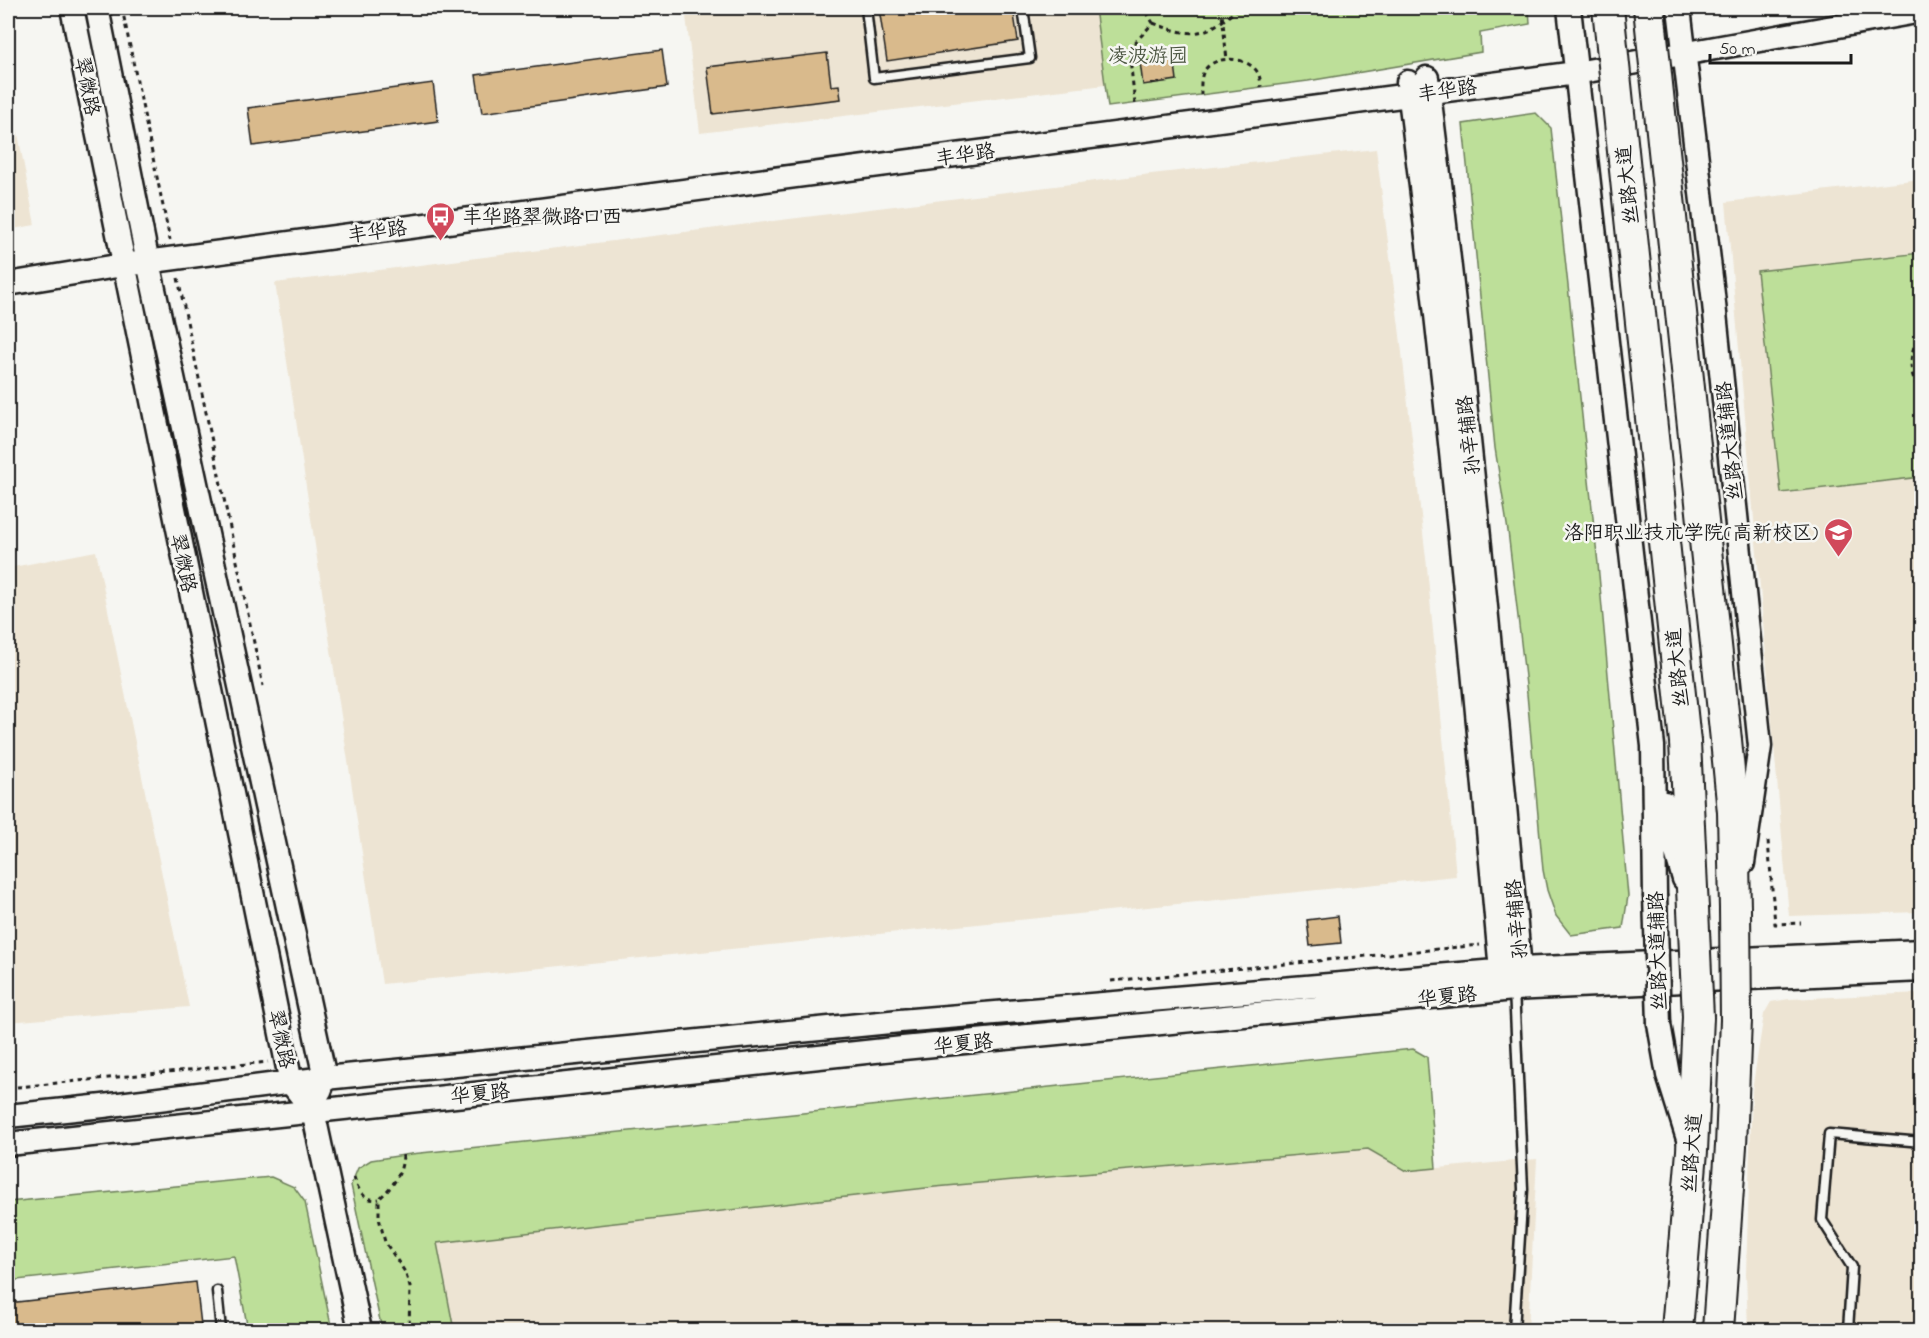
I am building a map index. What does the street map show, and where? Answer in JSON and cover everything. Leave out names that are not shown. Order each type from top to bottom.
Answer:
[{"type":"highway","name":"丝路大道","points":[[1608,8],[1685,742],[1698,1017],[1692,1151],[1677,1330]]},
{"type":"highway","name":"丝路大道","points":[[1648,8],[1733,812],[1736,1020],[1731,1146],[1718,1330]]},
{"type":"street","name":"翠微路","points":[[72,8],[291,1083],[313,1111],[360,1330]]},
{"type":"street","name":"翠微路","points":[[97,8],[146,255],[325,1077],[313,1111]]},
{"type":"street","name":"丝路大道辅路","points":[[1569,8],[1653,746],[1671,835],[1693,909]]},
{"type":"street","name":"丝路大道辅路","points":[[1679,8],[1714,306],[1760,746],[1749,833],[1735,909]]},
{"type":"street","name":"丰华路","points":[[1684,46],[1864,8]]},
{"type":"street","name":"丰华路","points":[[8,272],[1575,65],[1684,46],[1922,11]]},
{"type":"street","name":"孙辛辅路","points":[[1418,86],[1447,236],[1503,774],[1512,976]]},
{"type":"street","name":"丰华路","points":[[8,284],[122,258]]},
{"type":"street","name":"丝路大道辅路","points":[[1653,746],[1659,1024],[1668,1075],[1692,1151]]},
{"type":"street","name":"华夏路","points":[[8,1116],[291,1083],[325,1077],[900,1021],[1512,976],[1922,951]]},
{"type":"street","name":"华夏路","points":[[8,1144],[914,1047],[1512,976],[1922,970]]},
{"type":"lane","points":[[866,8],[874,78],[1030,58],[1023,8]]},
{"type":"lane","points":[[1512,976],[1523,1189],[1515,1330]]},
{"type":"lane","points":[[1848,1330],[1852,1267],[1822,1220],[1829,1134],[1922,1142]]},
{"type":"lane","points":[[217,1291],[221,1330]]},
{"type":"path","points":[[122,8],[264,691]]},
{"type":"path","points":[[1143,8],[1154,23],[1177,32],[1196,34],[1210,29],[1239,8]]},
{"type":"path","points":[[1218,8],[1222,14],[1227,60]]},
{"type":"path","points":[[1523,8],[1529,11]]},
{"type":"path","points":[[1135,104],[1129,49],[1154,23]]},
{"type":"path","points":[[1201,95],[1200,84],[1204,71],[1215,62],[1231,59],[1247,63],[1259,74],[1262,87]]},
{"type":"path","points":[[1922,331],[1913,345],[1910,360],[1912,375],[1922,392]]},
{"type":"path","points":[[1775,924],[1801,923]]},
{"type":"path","points":[[354,1177],[358,1189],[365,1197],[372,1200],[379,1199],[397,1181],[403,1155]]},
{"type":"path","points":[[379,1199],[379,1218],[385,1242],[405,1272],[410,1287],[409,1330]]},
{"type":"shaded area","points":[[685,8],[1095,8],[1105,85],[700,133]]},
{"type":"shaded area","points":[[8,80],[35,225],[8,230]]},
{"type":"shaded area","points":[[1376,149],[1427,567],[1456,876],[382,984],[275,283],[1151,174]]},
{"type":"shaded area","name":"洛阳职业技术学院(高新校区)","points":[[1921,179],[1921,912],[1789,916],[1726,202]]},
{"type":"shaded area","points":[[96,551],[189,1007],[8,1022],[8,568]]},
{"type":"shaded area","points":[[1921,993],[1921,1330],[1748,1330],[1746,1273],[1752,1091],[1764,1014],[1771,1002],[1789,999]]},
{"type":"shaded area","points":[[1368,1149],[1406,1171],[1537,1159],[1528,1330],[454,1330],[436,1243],[935,1187]]},
{"type":"green space","name":"凌波游园","points":[[1095,8],[1529,8],[1530,24],[1480,33],[1481,52],[1308,81],[1108,107]]},
{"type":"green space","points":[[1536,113],[1551,128],[1598,564],[1628,896],[1623,928],[1571,935],[1556,916],[1543,870],[1527,694],[1508,531],[1495,448],[1463,124]]},
{"type":"green space","points":[[1921,253],[1921,477],[1781,493],[1757,271]]},
{"type":"green space","points":[[1413,1049],[1427,1057],[1436,1168],[1406,1171],[1368,1149],[935,1187],[437,1243],[454,1330],[382,1330],[351,1185],[358,1168],[371,1160],[411,1154]]},
{"type":"green space","points":[[271,1177],[294,1187],[305,1202],[332,1330],[248,1330],[234,1256],[8,1281],[8,1202]]},
{"type":"building","points":[[879,8],[1013,8],[1018,41],[887,61]]},
{"type":"building","points":[[662,50],[667,87],[482,113],[476,75]]},
{"type":"building","points":[[827,53],[831,86],[839,85],[841,99],[713,114],[707,67]]},
{"type":"building","points":[[1174,57],[1177,80],[1143,85],[1140,62]]},
{"type":"building","points":[[433,83],[438,121],[253,146],[248,108]]},
{"type":"building","points":[[1338,916],[1341,943],[1310,946],[1307,920]]},
{"type":"building","points":[[196,1282],[201,1325],[153,1330],[8,1330],[8,1303]]},
{"type":"place","name":"丰华路翠微路口西","points":[[441,242]]},
{"type":"place","name":"洛阳职业技术学院(高新校区)","points":[[1839,558]]}]
